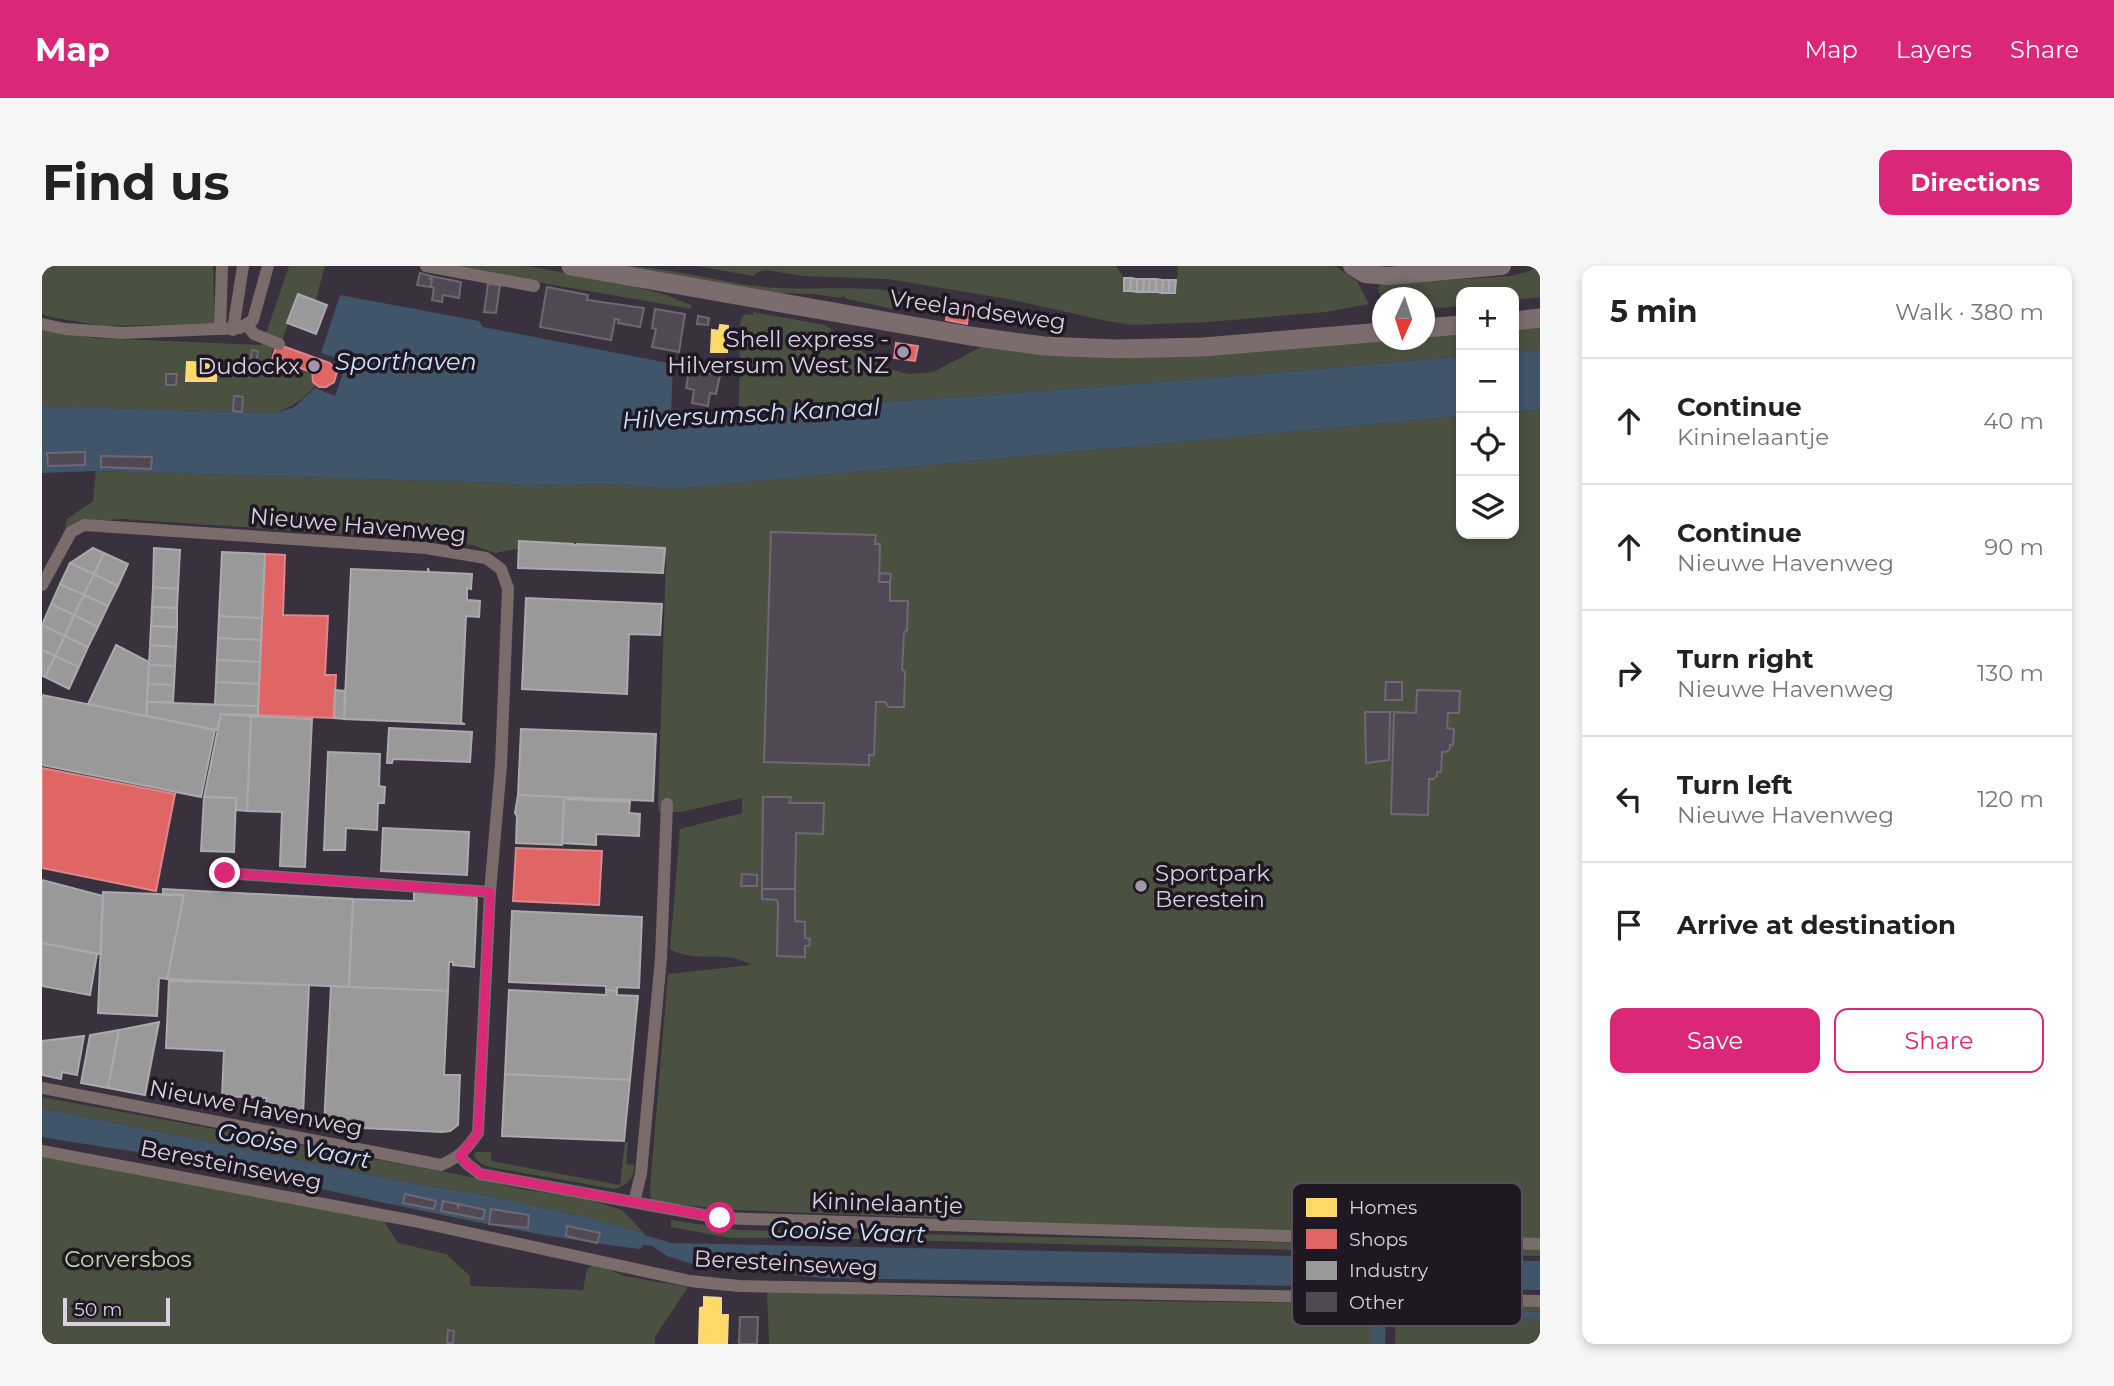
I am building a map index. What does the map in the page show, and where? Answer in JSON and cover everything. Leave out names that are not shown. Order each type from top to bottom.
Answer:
[{"type":"main road","name":"Vreelandseweg","points":[[571,266],[957,334],[1044,345],[1116,349],[1203,347],[1372,333]]},
{"type":"main road","points":[[1519,320],[1540,318]]},
{"type":"main road","points":[[1435,327],[1456,325]]},
{"type":"street","points":[[222,266],[227,329]]},
{"type":"street","points":[[227,329],[243,266]]},
{"type":"street","points":[[42,324],[65,329],[122,333],[227,329],[247,325],[256,312],[268,266]]},
{"type":"street","points":[[426,266],[534,286]]},
{"type":"street","points":[[1352,266],[1365,274],[1377,276],[1502,266]]},
{"type":"street","points":[[247,325],[254,334],[279,344]]},
{"type":"street","name":"Nieuwe Havenweg","points":[[42,585],[45,571],[71,532],[84,525],[426,548],[486,558],[501,569],[508,588],[501,765],[490,892],[478,1133],[460,1156],[441,1165],[42,1088]]},
{"type":"street","points":[[460,1156],[481,1174],[634,1202],[640,1174],[661,958],[667,804]]},
{"type":"street","points":[[225,873],[490,892]]},
{"type":"street","name":"Beresteinseweg","points":[[42,1151],[414,1221],[690,1281],[781,1287],[1292,1296]]},
{"type":"street","name":"Kininelaantje","points":[[634,1202],[720,1218],[1292,1236]]},
{"type":"street","name":"Kininelaantje","points":[[1522,1243],[1540,1244]]},
{"type":"street","name":"Beresteinseweg","points":[[1522,1301],[1540,1301]]},
{"type":"green space","points":[[42,266],[213,266],[215,324],[101,326],[46,316],[42,314]]},
{"type":"green space","points":[[289,266],[325,266],[315,303],[297,297],[280,347],[274,346],[270,359],[310,373],[315,386],[291,406],[273,413],[42,406],[42,329],[95,338],[262,345]]},
{"type":"green space","points":[[444,266],[527,266],[630,285],[666,295],[691,305],[692,309]]},
{"type":"green space","points":[[617,266],[670,271],[756,286],[889,290],[908,295],[894,298],[894,309],[843,296],[772,293]]},
{"type":"green space","points":[[697,266],[1116,266],[1123,277],[1123,292],[1176,294],[1178,266],[1335,266],[1357,281],[1369,304],[1325,312],[1133,325],[1008,299],[888,279],[803,276],[765,270],[753,276]]},
{"type":"green space","points":[[1540,266],[1540,297],[1519,299],[1519,287],[1456,287],[1456,306],[1440,308],[1435,308],[1435,287],[1379,287],[1380,284],[1511,276]]},
{"type":"green space","points":[[753,312],[825,325],[880,364],[909,374],[933,372],[987,344],[1015,350],[1111,359],[1372,341],[1372,350],[1435,350],[1435,335],[1456,333],[1456,356],[977,396],[768,409],[739,406],[740,324],[745,314],[753,315]]},
{"type":"green space","points":[[1540,326],[1540,350],[1519,352],[1519,328]]},
{"type":"green space","name":"Sportpark Berestein","points":[[1540,410],[1540,1240],[1522,1240],[1522,1183],[1292,1183],[1292,1232],[738,1210],[651,1202],[668,974],[751,965],[732,958],[690,956],[670,949],[680,829],[742,813],[742,798],[681,812],[659,812],[666,557],[515,549],[495,553],[473,545],[387,537],[122,519],[80,522],[65,529],[67,519],[93,501],[96,471],[502,483],[523,486],[611,484],[672,489],[1456,416],[1456,539],[1519,539],[1519,412]]},
{"type":"green space","points":[[42,1097],[466,1176],[521,1189],[587,1199],[622,1210],[644,1233],[479,1194],[411,1183],[42,1108]]},
{"type":"green space","points":[[625,1142],[628,1142],[626,1164],[634,1165],[633,1174],[626,1184],[614,1189],[490,1167],[480,1163],[473,1155],[476,1152],[491,1152],[491,1161],[620,1185]]},
{"type":"green space","name":"Corversbos","points":[[42,1156],[383,1220],[398,1243],[446,1254],[470,1276],[470,1286],[583,1290],[587,1269],[595,1264],[624,1276],[688,1287],[655,1337],[655,1344],[42,1344]]},
{"type":"green space","points":[[671,1220],[739,1230],[1292,1242],[1292,1250],[730,1238],[671,1227]]},
{"type":"green space","points":[[1522,1248],[1540,1248],[1540,1256],[1522,1256]]},
{"type":"green space","points":[[767,1291],[996,1299],[1292,1303],[1292,1326],[1372,1326],[1370,1344],[769,1344]]},
{"type":"green space","points":[[1522,1306],[1540,1306],[1540,1312],[1522,1312]]},
{"type":"green space","points":[[1522,1320],[1540,1320],[1540,1344],[1395,1344],[1396,1326],[1522,1326]]},
{"type":"water","name":"Sporthaven","points":[[340,295],[479,321],[483,327],[673,364],[671,417],[688,422],[768,416],[768,409],[977,396],[1456,356],[1456,416],[672,489],[611,484],[523,486],[502,483],[96,471],[42,473],[42,406],[273,413],[293,408],[315,388],[335,396],[347,362],[321,353]]},
{"type":"water","points":[[1540,350],[1540,410],[1519,412],[1519,352]]},
{"type":"water","points":[[42,1108],[411,1183],[479,1194],[581,1216],[671,1243],[1292,1256],[1292,1286],[826,1278],[701,1267],[667,1256],[652,1246],[643,1245],[640,1249],[524,1231],[179,1159],[42,1137]]},
{"type":"water","points":[[1522,1261],[1540,1261],[1540,1290],[1522,1290]]},
{"type":"water","points":[[1522,1312],[1540,1312],[1540,1320],[1522,1320]]},
{"type":"water","points":[[1371,1326],[1386,1326],[1385,1344],[1370,1344]]},
{"type":"building: Homes","points":[[720,325],[728,326],[727,352],[711,352],[712,330],[719,331]]},
{"type":"building: Homes","points":[[187,362],[217,363],[216,381],[186,381]]},
{"type":"building: Homes","points":[[704,1297],[721,1298],[721,1315],[728,1315],[727,1344],[699,1344],[700,1308],[704,1307]]},
{"type":"building: Shops","points":[[948,306],[969,309],[967,324],[946,320]]},
{"type":"building: Shops","points":[[896,343],[918,346],[915,361],[894,358]]},
{"type":"building: Shops","points":[[277,344],[330,363],[337,372],[334,382],[326,387],[319,387],[313,382],[312,372],[272,359]]},
{"type":"building: Shops","points":[[265,554],[285,555],[283,615],[328,616],[325,675],[336,675],[334,718],[258,715]]},
{"type":"building: Shops","points":[[42,768],[175,794],[156,891],[42,868]]},
{"type":"building: Shops","points":[[516,848],[602,851],[599,905],[513,901]]},
{"type":"building: Industry","points":[[1124,278],[1131,278],[1130,291],[1124,291]]},
{"type":"building: Industry","points":[[1131,278],[1137,279],[1137,292],[1130,291]]},
{"type":"building: Industry","points":[[1137,279],[1144,279],[1143,292],[1137,292]]},
{"type":"building: Industry","points":[[1144,279],[1150,279],[1149,292],[1143,292]]},
{"type":"building: Industry","points":[[1150,279],[1156,279],[1156,292],[1149,292]]},
{"type":"building: Industry","points":[[1156,279],[1163,280],[1162,293],[1156,292]]},
{"type":"building: Industry","points":[[1163,280],[1169,280],[1169,293],[1162,293]]},
{"type":"building: Industry","points":[[1169,280],[1176,280],[1175,293],[1169,293]]},
{"type":"building: Industry","points":[[298,294],[327,305],[316,334],[287,323]]},
{"type":"building: Industry","points":[[519,541],[665,548],[663,573],[518,568]]},
{"type":"building: Industry","points":[[93,548],[104,553],[94,574],[70,563]]},
{"type":"building: Industry","points":[[154,548],[180,550],[178,589],[153,587]]},
{"type":"building: Industry","points":[[222,552],[265,554],[262,618],[219,616]]},
{"type":"building: Industry","points":[[104,553],[128,564],[118,586],[94,574]]},
{"type":"building: Industry","points":[[70,563],[94,574],[84,595],[60,584]]},
{"type":"building: Industry","points":[[428,568],[429,572],[472,574],[471,589],[467,588],[467,600],[480,601],[479,617],[466,616],[461,723],[465,724],[344,719],[351,569],[428,572]]},
{"type":"building: Industry","points":[[94,574],[118,586],[108,606],[84,595]]},
{"type":"building: Industry","points":[[60,584],[84,595],[74,615],[51,604]]},
{"type":"building: Industry","points":[[153,587],[178,589],[177,608],[152,607]]},
{"type":"building: Industry","points":[[84,595],[108,606],[98,627],[74,615]]},
{"type":"building: Industry","points":[[526,598],[662,604],[660,635],[629,634],[627,694],[522,689]]},
{"type":"building: Industry","points":[[51,604],[74,615],[65,636],[42,625]]},
{"type":"building: Industry","points":[[152,607],[177,608],[177,627],[151,626]]},
{"type":"building: Industry","points":[[74,615],[98,627],[88,647],[65,636]]},
{"type":"building: Industry","points":[[219,616],[262,618],[261,640],[218,638]]},
{"type":"building: Industry","points":[[42,625],[65,636],[55,656],[42,650]]},
{"type":"building: Industry","points":[[151,626],[177,627],[176,647],[150,645]]},
{"type":"building: Industry","points":[[65,636],[88,647],[79,667],[55,656]]},
{"type":"building: Industry","points":[[218,638],[261,640],[260,662],[217,660]]},
{"type":"building: Industry","points":[[116,645],[149,662],[146,716],[88,704]]},
{"type":"building: Industry","points":[[150,645],[176,647],[175,666],[149,665]]},
{"type":"building: Industry","points":[[42,650],[55,656],[45,677],[42,676]]},
{"type":"building: Industry","points":[[55,656],[79,667],[69,689],[45,677]]},
{"type":"building: Industry","points":[[217,660],[260,662],[259,684],[216,682]]},
{"type":"building: Industry","points":[[149,665],[175,666],[174,685],[148,684]]},
{"type":"building: Industry","points":[[216,682],[259,684],[258,706],[215,705]]},
{"type":"building: Industry","points":[[148,684],[174,685],[173,702],[147,702]]},
{"type":"building: Industry","points":[[335,690],[345,691],[344,719],[334,718]]},
{"type":"building: Industry","points":[[42,695],[215,730],[201,797],[42,765]]},
{"type":"building: Industry","points":[[147,702],[258,706],[258,715],[221,714],[217,730],[147,716]]},
{"type":"building: Industry","points":[[221,714],[251,716],[247,811],[236,810],[236,798],[204,797]]},
{"type":"building: Industry","points":[[251,716],[312,719],[305,867],[280,866],[282,812],[247,811]]},
{"type":"building: Industry","points":[[389,728],[472,732],[470,762],[393,759],[392,763],[387,763]]},
{"type":"building: Industry","points":[[521,729],[656,734],[653,801],[518,795]]},
{"type":"building: Industry","points":[[328,752],[380,754],[379,786],[385,787],[384,803],[378,803],[377,830],[346,828],[345,850],[324,850]]},
{"type":"building: Industry","points":[[518,795],[564,797],[562,845],[516,843],[515,813]]},
{"type":"building: Industry","points":[[204,797],[236,798],[234,852],[201,851]]},
{"type":"building: Industry","points":[[564,799],[630,802],[629,813],[640,814],[639,836],[596,834],[596,845],[562,843]]},
{"type":"building: Industry","points":[[383,828],[469,832],[467,875],[381,871]]},
{"type":"building: Industry","points":[[42,880],[103,896],[101,954],[42,943]]},
{"type":"building: Industry","points":[[163,889],[353,899],[349,987],[167,979],[184,895],[163,895]]},
{"type":"building: Industry","points":[[414,890],[471,893],[477,899],[474,967],[453,965],[453,962],[449,962],[448,991],[349,987],[353,899],[414,901]]},
{"type":"building: Industry","points":[[103,892],[184,895],[167,979],[159,978],[157,1016],[98,1013]]},
{"type":"building: Industry","points":[[512,911],[642,917],[639,988],[617,987],[617,991],[606,990],[606,986],[509,982]]},
{"type":"building: Industry","points":[[42,943],[97,954],[90,995],[42,986]]},
{"type":"building: Industry","points":[[169,981],[309,985],[303,1116],[270,1114],[267,1098],[222,1096],[224,1051],[166,1048]]},
{"type":"building: Industry","points":[[331,986],[448,991],[444,1075],[460,1075],[458,1125],[450,1131],[442,1132],[324,1126]]},
{"type":"building: Industry","points":[[509,990],[606,995],[606,990],[617,991],[617,995],[638,996],[630,1080],[505,1074]]},
{"type":"building: Industry","points":[[159,1022],[145,1095],[108,1088],[119,1030]]},
{"type":"building: Industry","points":[[119,1030],[108,1088],[81,1083],[90,1035]]},
{"type":"building: Industry","points":[[84,1036],[77,1075],[62,1072],[61,1079],[42,1075],[42,1041]]},
{"type":"building: Industry","points":[[505,1074],[630,1080],[624,1141],[502,1136]]},
{"type":"building: Other","points":[[420,273],[431,276],[431,287],[417,285]]},
{"type":"building: Other","points":[[430,276],[461,282],[459,298],[443,295],[442,302],[432,300],[434,288],[431,287]]},
{"type":"building: Other","points":[[488,284],[500,285],[496,313],[484,312]]},
{"type":"building: Other","points":[[547,287],[588,295],[587,300],[644,308],[640,327],[618,323],[619,320],[615,319],[611,340],[540,327]]},
{"type":"building: Other","points":[[655,309],[685,314],[679,352],[652,347],[656,329],[652,328]]},
{"type":"building: Other","points":[[698,316],[709,318],[708,325],[697,324]]},
{"type":"building: Other","points":[[252,350],[258,351],[256,365],[250,364]]},
{"type":"building: Other","points":[[690,366],[709,369],[708,373],[720,375],[716,394],[710,393],[708,406],[692,403],[694,390],[686,388]]},
{"type":"building: Other","points":[[166,374],[177,374],[176,385],[166,385]]},
{"type":"building: Other","points":[[234,396],[243,397],[242,412],[233,411]]},
{"type":"building: Other","points":[[85,452],[85,465],[48,466],[47,453]]},
{"type":"building: Other","points":[[101,456],[152,457],[151,469],[101,467]]},
{"type":"building: Other","points":[[771,532],[876,535],[875,544],[880,544],[879,582],[890,582],[890,601],[908,601],[902,669],[905,672],[904,707],[889,707],[885,702],[876,702],[874,755],[869,755],[869,765],[764,762]]},
{"type":"building: Other","points":[[880,573],[891,574],[890,582],[879,582]]},
{"type":"building: Other","points":[[1386,682],[1402,682],[1402,700],[1385,700]]},
{"type":"building: Other","points":[[1417,690],[1460,691],[1459,713],[1448,713],[1447,728],[1454,729],[1453,745],[1450,745],[1446,752],[1442,752],[1441,772],[1429,779],[1428,815],[1391,814],[1394,712],[1416,713]]},
{"type":"building: Other","points":[[1365,712],[1390,712],[1389,760],[1366,763]]},
{"type":"building: Other","points":[[763,797],[791,797],[789,803],[824,803],[823,834],[796,833],[795,889],[762,889]]},
{"type":"building: Other","points":[[742,874],[757,875],[757,886],[741,886]]},
{"type":"building: Other","points":[[762,889],[795,889],[795,921],[805,922],[805,938],[810,939],[809,946],[805,946],[805,957],[777,956],[778,904],[777,900],[762,899]]},
{"type":"building: Other","points":[[405,1194],[436,1201],[434,1209],[403,1203]]},
{"type":"building: Other","points":[[443,1201],[458,1204],[458,1209],[459,1204],[485,1210],[483,1219],[441,1211]]},
{"type":"building: Other","points":[[491,1209],[529,1215],[528,1228],[489,1224]]},
{"type":"building: Other","points":[[567,1226],[600,1233],[597,1243],[566,1236]]},
{"type":"building: Other","points":[[740,1317],[758,1317],[757,1344],[739,1344]]},
{"type":"building: Other","points":[[448,1330],[454,1331],[453,1343],[447,1343]]},
{"type":"place","name":"Shell express - Hilversum West NZ","points":[[903,352]]},
{"type":"place","name":"Dudockx","points":[[314,366]]},
{"type":"place","name":"Sportpark Berestein","points":[[1141,886]]},
{"type":"route","points":[[225,873],[490,892],[478,1133],[460,1156],[481,1174],[720,1218]]},
{"type":"water label","name":"Hilversumsch Kanaal","points":[[751,414]]},
{"type":"water label","name":"Gooise Vaart","points":[[294,1146]]},
{"type":"water label","name":"Gooise Vaart","points":[[848,1232]]}]
